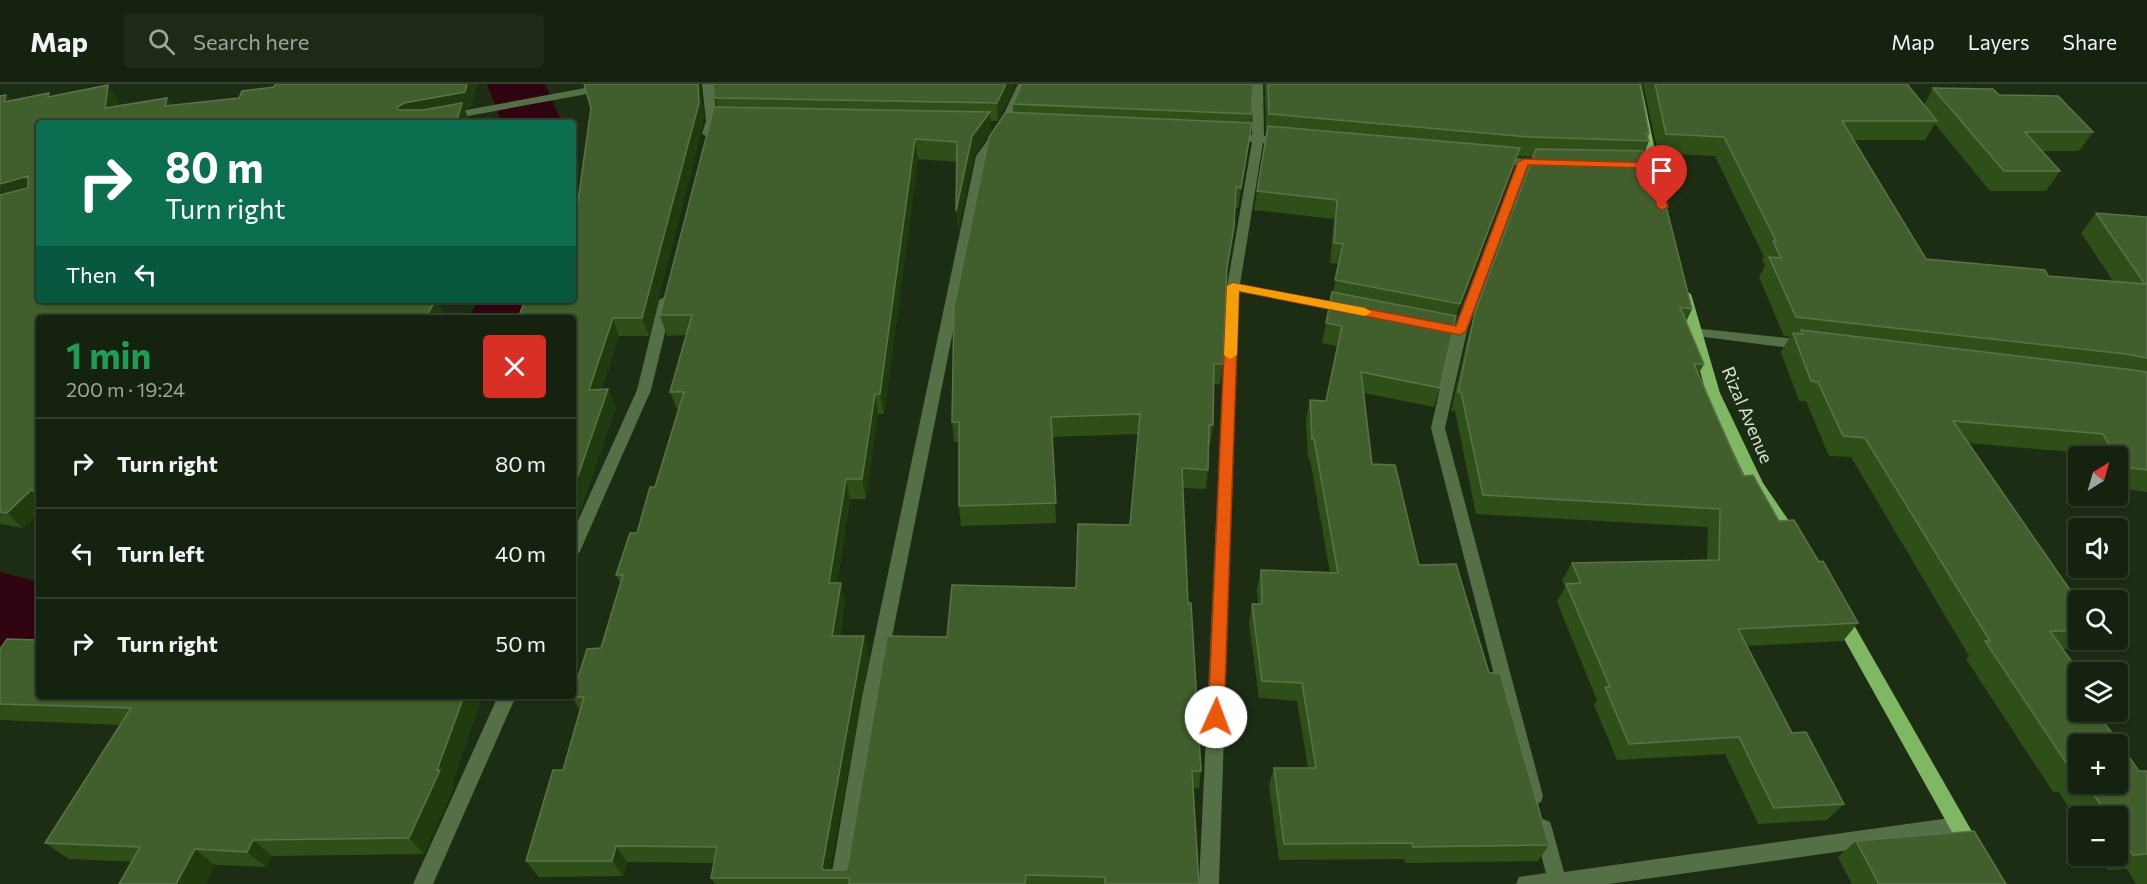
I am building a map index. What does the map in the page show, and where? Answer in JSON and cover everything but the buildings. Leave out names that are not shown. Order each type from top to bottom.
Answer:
[{"type":"main road","points":[[1636,84],[1646,165],[1657,187]]},
{"type":"main road","name":"Rizal Avenue","points":[[1680,276],[1713,393],[1756,486],[1802,552]]},
{"type":"main road","points":[[1832,602],[1957,826],[1992,884]]},
{"type":"street","points":[[435,120],[625,84]]},
{"type":"street","points":[[706,143],[718,121],[708,84]]},
{"type":"street","points":[[840,884],[871,697],[982,156],[1003,126],[1023,84]]},
{"type":"street","points":[[1209,884],[1233,286],[1258,138],[1258,84]]},
{"type":"street","points":[[1223,136],[1293,141]]},
{"type":"street","points":[[1489,159],[1559,163]]},
{"type":"street","points":[[1524,162],[1454,330],[1438,428],[1557,883]]},
{"type":"street","points":[[1233,286],[1358,311]]},
{"type":"street","points":[[576,542],[644,390],[669,289]]},
{"type":"street","points":[[1694,332],[1824,347]]},
{"type":"street","points":[[423,884],[506,699]]},
{"type":"street","points":[[1526,884],[1557,883],[1957,826]]},
{"type":"waterway","points":[[516,84],[531,120]]},
{"type":"waterway","points":[[506,315],[514,303]]},
{"type":"waterway","points":[[0,609],[36,619]]},
{"type":"slow traffic","points":[[1230,355],[1233,286],[1365,312]]},
{"type":"route","points":[[1216,717],[1233,286],[1460,331],[1524,162],[1652,165],[1662,207]]}]
